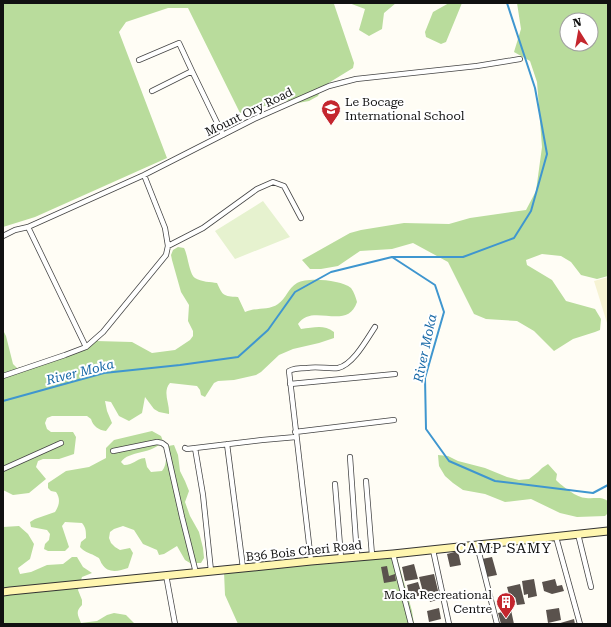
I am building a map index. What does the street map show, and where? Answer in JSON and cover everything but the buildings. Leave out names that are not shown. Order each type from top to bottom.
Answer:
[{"type":"main road","name":"B36 Bois Cheri Road","points":[[3,592],[608,532]]},
{"type":"street","points":[[139,60],[180,43],[192,71],[224,135]]},
{"type":"street","name":"Mount Ory Road","points":[[3,236],[15,230],[28,227],[144,175],[254,119],[329,86],[370,77],[477,66],[520,59]]},
{"type":"street","points":[[152,90],[192,71]]},
{"type":"street","points":[[3,376],[86,347],[103,332],[166,255],[168,246],[165,228],[144,175]]},
{"type":"street","points":[[168,246],[203,228],[257,188],[273,182],[284,186],[301,218]]},
{"type":"street","points":[[28,227],[86,347]]},
{"type":"street","points":[[311,561],[288,372],[290,370],[315,367],[336,368],[345,365],[353,358],[374,327]]},
{"type":"street","points":[[290,384],[395,374]]},
{"type":"street","points":[[185,448],[227,444],[394,420]]},
{"type":"street","points":[[114,451],[157,442],[166,446],[168,449],[182,517],[196,572]]},
{"type":"street","points":[[3,469],[61,443]]},
{"type":"street","points":[[227,444],[244,568]]},
{"type":"street","points":[[195,448],[203,495],[211,571]]},
{"type":"street","points":[[350,457],[357,556]]},
{"type":"street","points":[[366,481],[372,555]]},
{"type":"street","points":[[334,484],[341,558]]},
{"type":"street","points":[[578,534],[591,587]]},
{"type":"street","points":[[556,536],[580,624]]},
{"type":"street","points":[[477,545],[497,624]]},
{"type":"street","points":[[433,550],[449,624]]},
{"type":"street","points":[[393,554],[412,624]]},
{"type":"street","points":[[166,575],[175,624]]},
{"type":"shaded area","points":[[608,277],[608,326],[594,281]]},
{"type":"green space","points":[[3,3],[335,3],[334,4],[354,63],[353,68],[322,87],[318,96],[309,101],[298,103],[285,100],[240,113],[188,8],[168,8],[126,22],[119,32],[167,158],[35,217],[3,227]]},
{"type":"green space","points":[[349,3],[396,3],[384,13],[382,29],[369,36],[359,30],[365,9]]},
{"type":"green space","points":[[449,3],[462,3],[446,42],[441,44],[426,37],[425,32],[433,12]]},
{"type":"green space","points":[[517,3],[608,3],[608,276],[597,279],[581,275],[571,262],[561,256],[542,254],[526,260],[527,265],[552,280],[566,301],[595,309],[601,319],[600,330],[573,339],[554,351],[534,331],[517,321],[486,319],[474,314],[448,262],[413,243],[392,249],[360,251],[338,266],[321,269],[310,269],[302,260],[350,233],[361,230],[404,223],[449,224],[470,218],[526,210],[536,191],[542,147],[537,82],[530,61],[514,52],[521,29]]},
{"type":"green space","points":[[263,201],[290,237],[235,259],[215,231]]},
{"type":"green space","points":[[178,247],[184,248],[191,273],[195,278],[217,283],[222,293],[229,296],[238,297],[245,312],[278,304],[294,285],[302,281],[309,280],[332,281],[346,285],[351,288],[357,302],[352,311],[346,315],[320,315],[304,318],[298,324],[301,329],[318,327],[326,328],[334,332],[334,338],[293,349],[279,355],[256,375],[234,380],[218,381],[214,383],[205,397],[201,395],[197,386],[170,383],[166,394],[169,414],[159,412],[154,409],[145,397],[142,413],[129,421],[119,416],[111,402],[105,401],[112,423],[106,431],[96,427],[87,416],[52,416],[47,418],[45,423],[47,429],[51,432],[73,432],[76,437],[74,454],[59,459],[43,459],[38,461],[36,467],[46,479],[29,493],[13,495],[3,490],[3,330],[13,364],[17,368],[45,362],[96,341],[132,342],[152,353],[175,350],[190,340],[193,336],[193,331],[188,321],[189,305],[181,292],[171,255],[173,250]]},
{"type":"green space","points":[[152,431],[161,436],[163,441],[147,451],[125,458],[121,462],[124,465],[127,465],[145,458],[147,467],[151,472],[162,471],[165,465],[168,446],[174,445],[178,455],[180,471],[189,491],[185,502],[190,516],[199,532],[203,548],[204,558],[201,563],[190,563],[185,560],[177,546],[164,554],[159,555],[157,550],[143,544],[134,530],[123,526],[110,532],[109,538],[115,547],[120,550],[130,548],[133,553],[128,568],[125,569],[114,571],[107,569],[98,557],[86,552],[80,547],[81,542],[86,538],[86,530],[82,523],[65,522],[62,526],[69,547],[65,551],[48,551],[44,549],[45,544],[49,540],[50,534],[47,530],[31,527],[30,522],[55,512],[58,507],[58,495],[56,492],[51,491],[48,488],[48,483],[66,471],[89,467],[106,458],[106,448],[114,440]]},
{"type":"green space","points":[[438,455],[448,456],[458,461],[485,468],[519,480],[529,479],[548,464],[557,474],[556,480],[574,494],[582,497],[605,499],[608,501],[608,513],[605,516],[577,517],[560,513],[531,499],[505,502],[485,494],[463,490],[445,476],[439,466]]},
{"type":"green space","points":[[19,526],[28,534],[34,544],[30,559],[18,568],[20,574],[31,572],[47,565],[63,564],[72,557],[77,557],[83,567],[92,573],[82,577],[78,590],[82,600],[82,605],[78,612],[81,623],[97,621],[114,613],[126,615],[135,624],[3,624],[3,527]]},
{"type":"green space","points":[[396,554],[412,611],[414,624],[238,624],[225,595],[224,572]]},
{"type":"waterway","points":[[392,257],[463,257],[514,238],[531,211],[547,154],[535,88],[507,3]]},
{"type":"waterway","name":"River Moka","points":[[3,401],[104,373],[238,357],[268,330],[295,292],[331,272],[392,257],[435,285],[444,312],[425,378],[426,429],[449,461],[495,481],[593,493],[608,485]]},
{"type":"place","name":"Le Bocage International School","points":[[331,126]]},
{"type":"place","name":"Moka Recreational Centre","points":[[506,619]]},
{"type":"district","name":"CAMP SAMY","points":[[504,548]]}]
